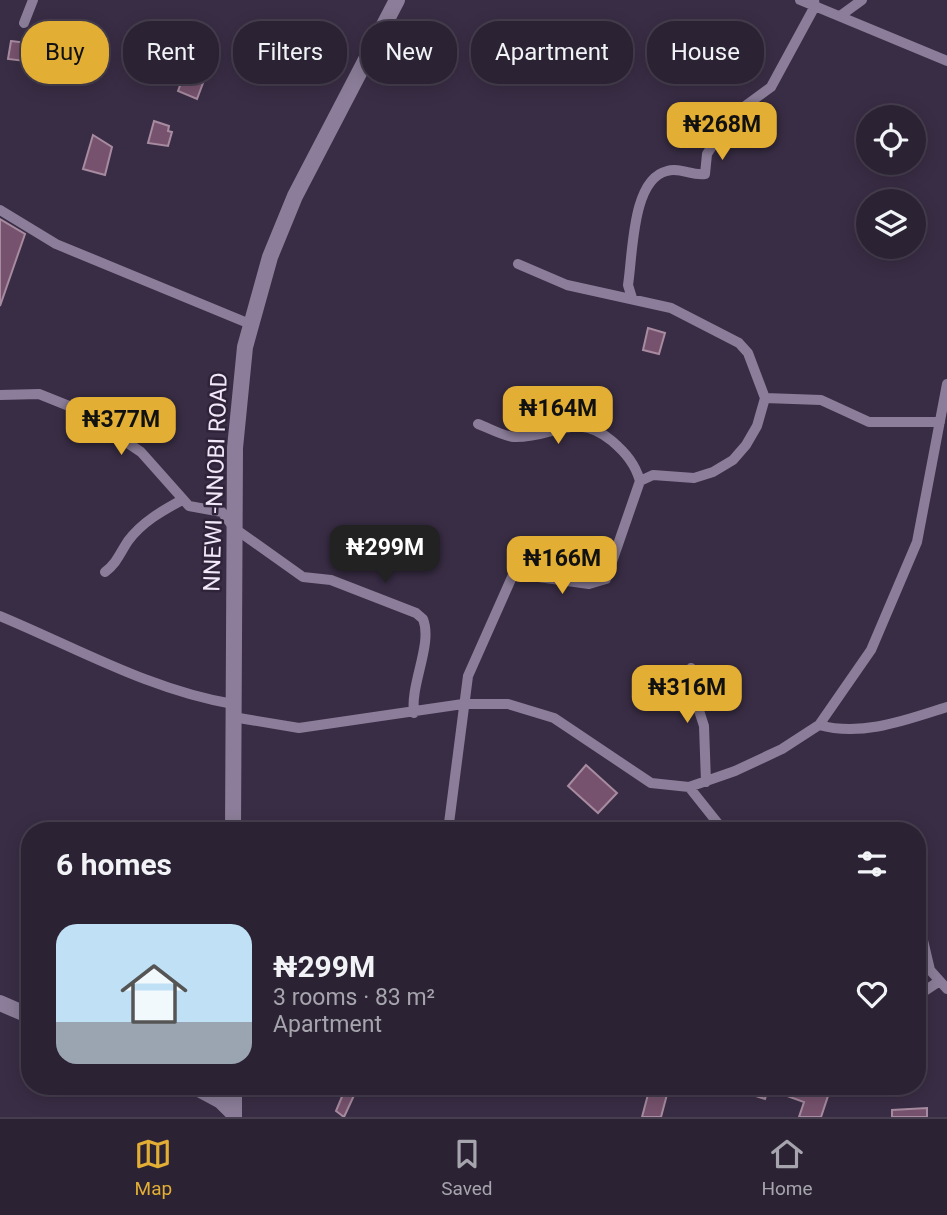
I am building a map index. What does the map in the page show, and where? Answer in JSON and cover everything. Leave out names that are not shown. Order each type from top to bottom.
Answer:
[{"type":"main road","name":"NNEWI -NNOBI ROAD","points":[[233,822],[234,528],[239,399],[250,324],[270,257],[295,196],[397,0]]},
{"type":"main road","points":[[0,1003],[21,1012]]},
{"type":"main road","points":[[213,1095],[227,1105],[234,1115]]},
{"type":"main road","points":[[234,1095],[234,1115]]},
{"type":"street","points":[[25,21],[33,0]]},
{"type":"street","points":[[800,0],[815,3],[947,61]]},
{"type":"street","points":[[841,16],[862,0]]},
{"type":"street","points":[[632,298],[628,285],[643,189],[658,173],[671,169],[705,174],[707,154],[721,132],[737,112],[771,87],[815,3]]},
{"type":"street","points":[[0,210],[56,244],[250,324]]},
{"type":"street","points":[[518,264],[567,285],[671,308],[739,343],[748,353],[765,398],[757,426],[733,460],[713,472],[694,478],[653,475],[640,481]]},
{"type":"street","points":[[0,616],[107,666],[233,711],[299,728],[463,704],[508,704],[554,718],[651,783],[689,787],[782,749],[819,725],[871,650],[917,542],[947,384]]},
{"type":"street","points":[[0,395],[38,394],[79,410],[141,452],[189,506],[222,512],[234,528],[303,577],[331,580],[416,613],[423,620],[426,633],[411,695],[414,713]]},
{"type":"street","points":[[765,398],[821,400],[869,422],[940,422]]},
{"type":"street","points":[[449,822],[468,676],[512,576],[517,574],[589,584],[606,579],[640,481],[635,465],[596,428],[574,426],[535,436],[511,437],[478,424]]},
{"type":"street","points":[[105,572],[116,564],[127,543],[145,523],[182,500]]},
{"type":"street","points":[[691,668],[694,695],[704,726],[706,782]]},
{"type":"street","points":[[819,725],[853,731],[898,722],[947,707]]},
{"type":"street","points":[[689,787],[717,822]]},
{"type":"street","points":[[926,953],[930,970],[943,985],[926,992]]},
{"type":"building","points":[[11,41],[21,42],[21,61],[8,59]]},
{"type":"building","points":[[181,84],[203,84],[197,99],[178,91]]},
{"type":"building","points":[[154,121],[169,126],[168,131],[172,132],[168,146],[148,143]]},
{"type":"building","points":[[93,135],[112,147],[105,175],[83,169]]},
{"type":"building","points":[[0,219],[25,234],[0,306]]},
{"type":"building","points":[[648,328],[665,333],[659,354],[643,350]]},
{"type":"building","points":[[586,765],[617,793],[598,813],[568,786]]},
{"type":"building","points":[[343,1095],[354,1095],[344,1117],[336,1111]]},
{"type":"building","points":[[648,1095],[667,1095],[661,1117],[642,1117]]},
{"type":"building","points":[[785,1095],[828,1096],[821,1117],[799,1117],[804,1102]]},
{"type":"building","points":[[927,1108],[927,1117],[892,1117],[892,1110]]}]
